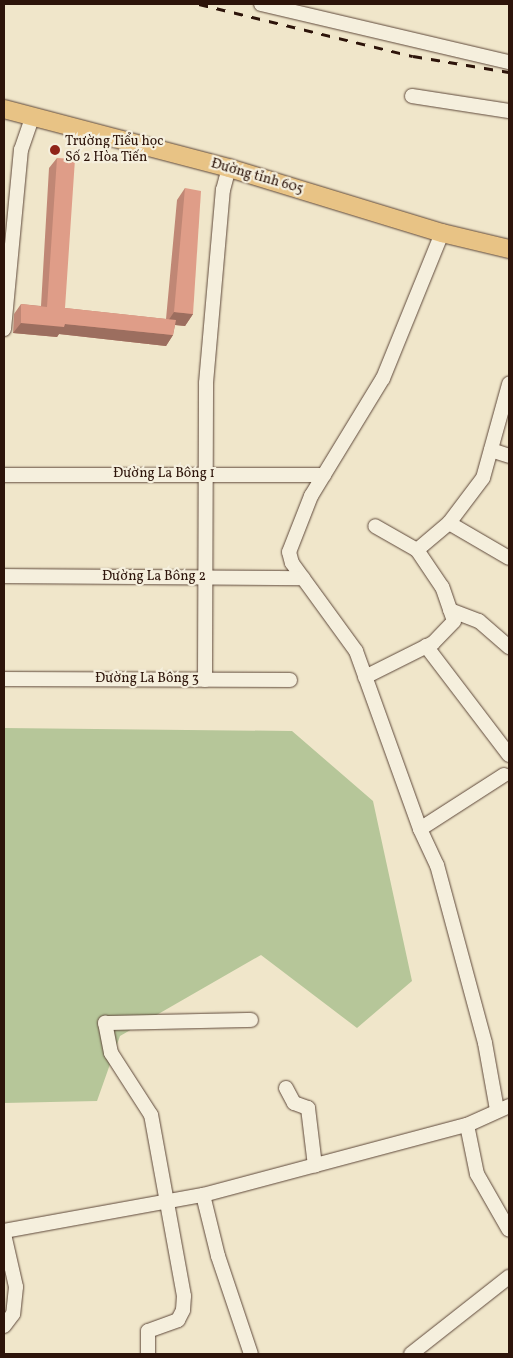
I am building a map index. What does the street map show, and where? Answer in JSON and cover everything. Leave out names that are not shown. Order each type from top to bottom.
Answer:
[{"type":"main road","name":"Đường tỉnh 605","points":[[4,109],[230,168],[442,233],[509,250]]},
{"type":"street","points":[[262,4],[509,62]]},
{"type":"street","points":[[412,96],[509,111]]},
{"type":"street","points":[[4,329],[21,150],[33,116]]},
{"type":"street","points":[[205,680],[206,383],[223,190],[230,168]]},
{"type":"street","points":[[4,1326],[13,1314],[16,1287],[4,1233],[203,1195],[467,1126],[503,1108],[437,865],[420,829],[356,651],[292,563],[289,548],[324,475],[383,378],[442,233]]},
{"type":"street","points":[[417,550],[449,523],[483,478],[509,384]]},
{"type":"street","points":[[491,450],[509,456]]},
{"type":"street","name":"Đường La Bông 1","points":[[4,474],[324,475]]},
{"type":"street","points":[[449,523],[509,558]]},
{"type":"street","points":[[365,676],[426,646],[454,621],[442,587],[417,550],[375,526]]},
{"type":"street","name":"Đường La Bông 2","points":[[4,576],[303,578]]},
{"type":"street","points":[[450,610],[479,621],[509,647]]},
{"type":"street","points":[[426,646],[509,755]]},
{"type":"street","name":"Đường La Bông 3","points":[[4,678],[290,680]]},
{"type":"street","points":[[420,829],[504,775]]},
{"type":"street","points":[[148,1354],[148,1331],[178,1320],[184,1303],[151,1115],[111,1053],[105,1024],[251,1020]]},
{"type":"street","points":[[286,1088],[294,1103],[308,1108],[315,1166]]},
{"type":"street","points":[[467,1126],[476,1174],[509,1230]]},
{"type":"street","points":[[203,1195],[218,1256],[251,1354]]},
{"type":"street","points":[[411,1354],[509,1277]]},
{"type":"green space","points":[[4,728],[292,731],[373,801],[412,981],[357,1028],[261,955],[120,1036],[97,1101],[4,1103]]},
{"type":"building","points":[[57,158],[75,159],[65,308],[176,320],[173,335],[65,324],[64,327],[21,323],[21,304],[47,307]]},
{"type":"building","points":[[185,188],[201,191],[193,314],[174,312]]},
{"type":"railway","points":[[199,4],[413,56],[509,72]]},
{"type":"place","name":"Trường Tiểu học Số 2 Hòa Tiến","points":[[55,150]]}]
